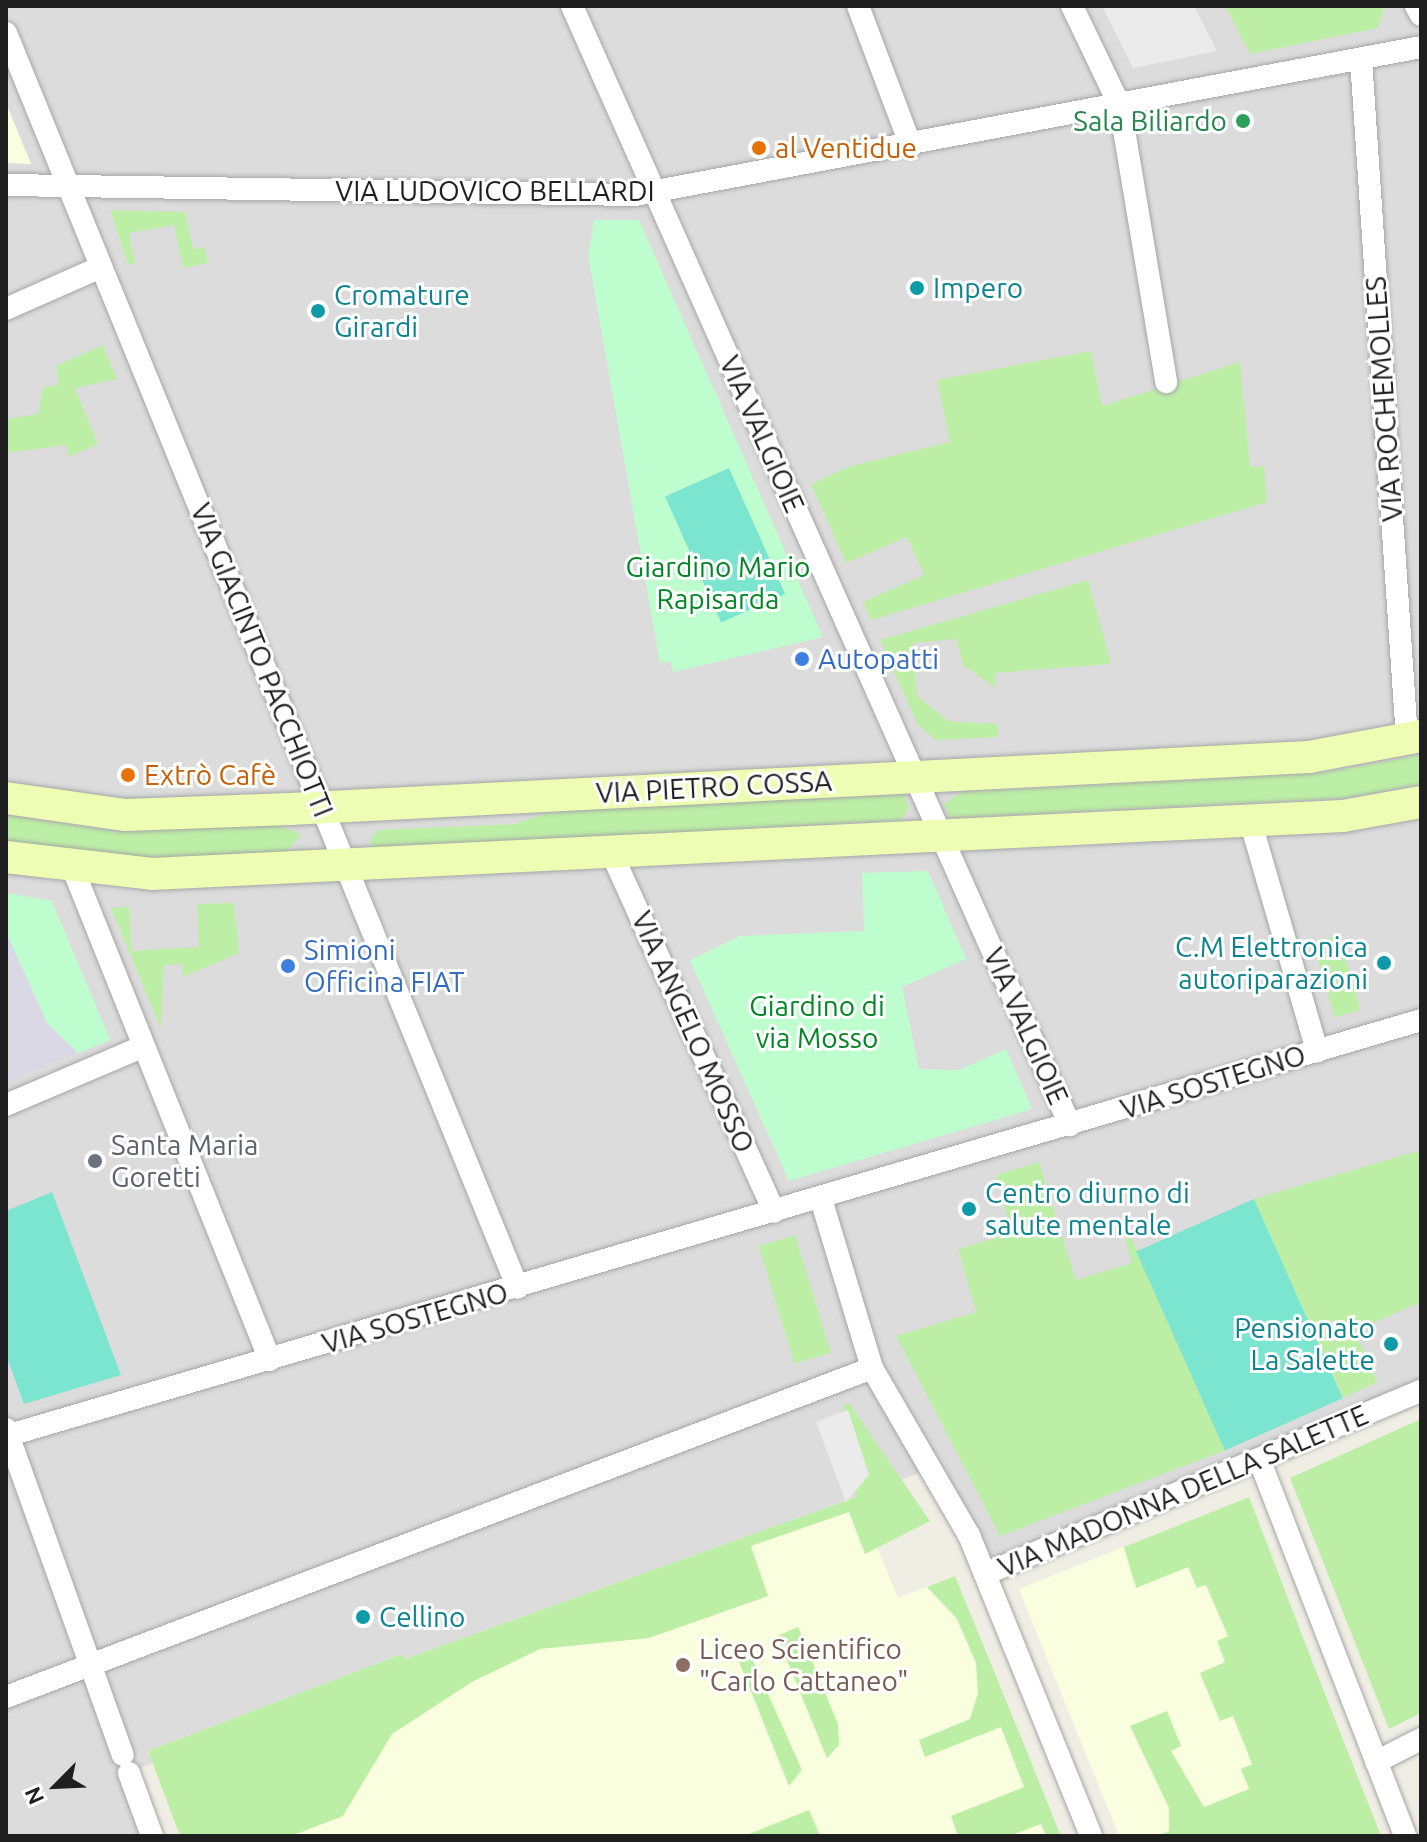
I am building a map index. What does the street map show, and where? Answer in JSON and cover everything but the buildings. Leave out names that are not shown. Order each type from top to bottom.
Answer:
[{"type":"main road","name":"VIA PIETRO COSSA","points":[[6,798],[126,815],[321,807],[1309,757],[1414,738]]},
{"type":"main road","points":[[6,857],[73,869],[152,874],[1343,816],[1421,802]]},
{"type":"street","name":"VIA VALGIOIE","points":[[572,6],[1070,1125]]},
{"type":"street","points":[[858,6],[911,146]]},
{"type":"street","points":[[1072,6],[1120,106],[1166,382]]},
{"type":"street","points":[[1416,6],[1421,15]]},
{"type":"street","name":"VIA GIACINTO PACCHIOTTI","points":[[6,33],[518,1288]]},
{"type":"street","name":"VIA LUDOVICO BELLARDI","points":[[6,185],[656,193],[1421,47]]},
{"type":"street","name":"VIA ROCHEMOLLES","points":[[1361,59],[1414,738]]},
{"type":"street","points":[[6,309],[101,267]]},
{"type":"street","points":[[1250,820],[1317,1051]]},
{"type":"street","name":"VIA ANGELO MOSSO","points":[[611,852],[774,1212]]},
{"type":"street","points":[[73,869],[270,1360]]},
{"type":"street","name":"VIA SOSTEGNO","points":[[152,1836],[7,1433],[518,1288],[1421,1020]]},
{"type":"street","points":[[6,1105],[142,1047]]},
{"type":"street","points":[[821,1199],[872,1368],[985,1574]]},
{"type":"street","points":[[6,1697],[872,1368]]},
{"type":"street","name":"VIA MADONNA DELLA SALETTE","points":[[1091,1836],[985,1574],[1261,1464],[1421,1391]]},
{"type":"street","points":[[1261,1464],[1405,1836]]},
{"type":"street","points":[[1376,1762],[1421,1739]]},
{"type":"shaded area","points":[[6,6],[1412,6],[1421,23],[1421,1385],[985,1574],[929,1469],[129,1772],[152,1836],[6,1836]]},
{"type":"shaded area","points":[[1102,6],[1194,6],[1217,51],[1133,68]]},
{"type":"shaded area","points":[[6,103],[31,164],[6,163]]},
{"type":"shaded area","points":[[6,932],[47,1023],[78,1053],[6,1083]]},
{"type":"shaded area","points":[[848,1410],[869,1475],[846,1502],[816,1422]]},
{"type":"shaded area","name":"Liceo Scientifico \"Carlo Cattaneo\"","points":[[856,1497],[898,1598],[955,1576],[1061,1836],[180,1836],[148,1751],[402,1654],[405,1659]]},
{"type":"shaded area","points":[[1249,1497],[1272,1836],[1119,1836],[1019,1589]]},
{"type":"green space","points":[[1225,6],[1385,6],[1378,28],[1250,54]]},
{"type":"green space","points":[[110,210],[185,212],[193,249],[204,247],[208,263],[183,268],[174,225],[129,233],[135,263],[128,264]]},
{"type":"green space","name":"Giardino Mario Rapisarda","points":[[594,220],[639,220],[823,637],[673,672],[670,661],[660,663],[588,255]]},
{"type":"green space","points":[[103,345],[117,379],[75,388],[98,444],[68,457],[66,445],[6,453],[6,419],[38,414],[43,387],[59,385],[56,366]]},
{"type":"green space","points":[[1091,351],[1102,406],[1240,362],[1250,467],[1264,466],[1267,502],[871,620],[863,602],[924,575],[907,537],[846,563],[811,484],[851,466],[950,442],[937,380]]},
{"type":"green space","points":[[729,468],[785,594],[721,623],[665,496]]},
{"type":"green space","points":[[1088,580],[1111,664],[995,673],[996,688],[963,665],[956,639],[913,643],[917,696],[948,721],[997,724],[998,737],[935,740],[918,725],[880,640]]},
{"type":"green space","points":[[1421,755],[1421,784],[1347,798],[950,818],[944,804],[962,792],[1321,773]]},
{"type":"green space","points":[[903,794],[909,807],[901,820],[377,849],[369,842],[378,830],[514,824],[551,812]]},
{"type":"green space","points":[[6,815],[120,832],[273,824],[301,834],[287,852],[149,859],[6,843]]},
{"type":"green space","name":"Giardino di via Mosso","points":[[928,871],[966,959],[902,987],[919,1069],[959,1070],[1006,1049],[1032,1109],[789,1181],[690,960],[740,936],[864,931],[862,873]]},
{"type":"green space","points":[[6,893],[52,901],[110,1040],[6,1083]]},
{"type":"green space","points":[[234,903],[239,953],[183,977],[182,964],[164,965],[161,1029],[111,908],[129,907],[132,951],[199,947],[197,904]]},
{"type":"green space","points":[[1339,935],[1360,1010],[1335,1017],[1313,942]]},
{"type":"green space","points":[[1421,1150],[1421,1302],[1355,1331],[1377,1382],[1343,1398],[1254,1199]]},
{"type":"green space","points":[[1039,1162],[1076,1280],[1132,1263],[1125,1239],[1131,1237],[1229,1449],[1000,1536],[896,1336],[976,1312],[958,1249],[1012,1233],[996,1175]]},
{"type":"green space","points":[[52,1192],[121,1375],[24,1404],[6,1355],[6,1211]]},
{"type":"green space","points":[[1254,1199],[1343,1398],[1225,1451],[1136,1251]]},
{"type":"green space","points":[[795,1235],[831,1353],[795,1364],[759,1246]]},
{"type":"green space","points":[[849,1403],[930,1521],[865,1554],[849,1512],[751,1546],[768,1596],[649,1638],[540,1649],[472,1682],[392,1734],[343,1816],[291,1836],[180,1836],[148,1751],[402,1654],[405,1659],[856,1497],[844,1405]]},
{"type":"green space","points":[[1421,1419],[1421,1713],[1389,1729],[1290,1478]]},
{"type":"green space","points":[[1249,1497],[1381,1836],[1158,1836],[1169,1831],[1169,1808],[1130,1726],[1167,1711],[1181,1746],[1171,1751],[1204,1807],[1249,1789],[1241,1769],[1252,1764],[1233,1716],[1220,1721],[1200,1673],[1225,1662],[1217,1641],[1228,1636],[1206,1585],[1197,1588],[1188,1567],[1136,1588],[1124,1547]]},
{"type":"green space","points":[[955,1576],[1061,1836],[1046,1836],[1041,1824],[1009,1836],[958,1836],[951,1816],[1024,1787],[1001,1727],[925,1757],[919,1740],[970,1719],[978,1693],[976,1663],[957,1619],[927,1587]]},
{"type":"green space","points":[[798,1627],[838,1724],[839,1745],[827,1758],[777,1636]]},
{"type":"green space","points":[[746,1645],[802,1770],[789,1786],[738,1659]]},
{"type":"green space","points":[[809,1810],[820,1836],[744,1836]]},
{"type":"place","name":"Sala Biliardo","points":[[1243,121]]},
{"type":"place","name":"al Ventidue","points":[[759,148]]},
{"type":"place","name":"Impero","points":[[917,288]]},
{"type":"place","name":"Cromature Girardi","points":[[318,311]]},
{"type":"place","name":"Autopatti","points":[[802,659]]},
{"type":"place","name":"Extrò Cafè","points":[[128,775]]},
{"type":"place","name":"C.M Elettronica autoriparazioni","points":[[1384,963]]},
{"type":"place","name":"Simioni Officina FIAT","points":[[288,966]]},
{"type":"place","name":"Santa Maria Goretti","points":[[95,1161]]},
{"type":"place","name":"Centro diurno di salute mentale","points":[[969,1209]]},
{"type":"place","name":"Pensionato La Salette","points":[[1391,1344]]},
{"type":"place","name":"Cellino","points":[[363,1617]]},
{"type":"place","name":"Liceo Scientifico \"Carlo Cattaneo\"","points":[[683,1665]]}]
